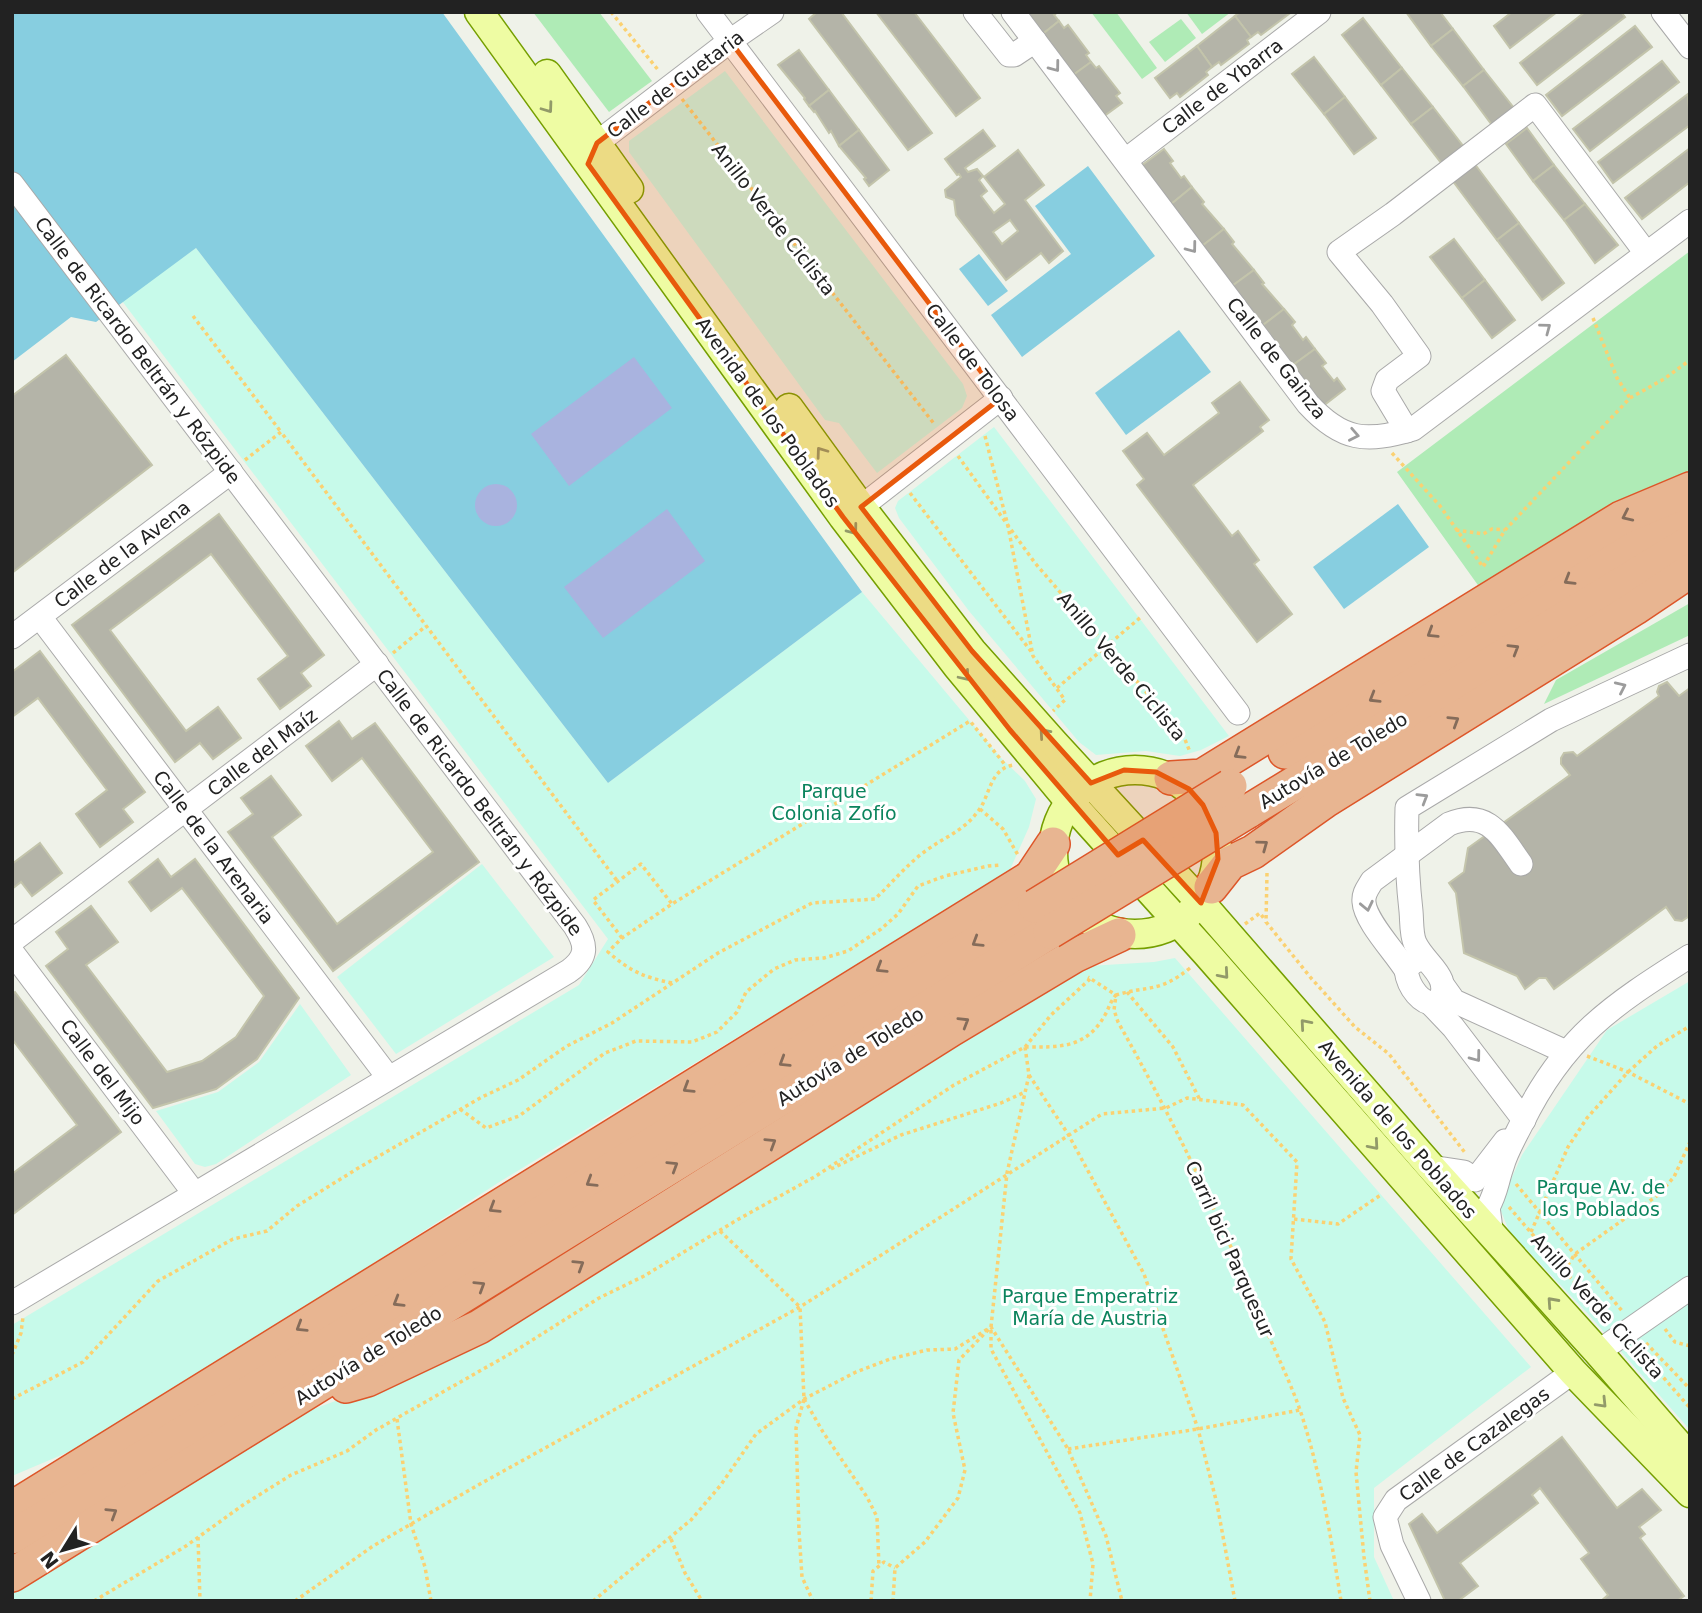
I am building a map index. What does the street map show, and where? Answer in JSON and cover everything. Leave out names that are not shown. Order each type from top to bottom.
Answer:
[{"type":"highway","points":[[1212,788],[1621,518],[1690,489]]},
{"type":"highway","name":"Autovía de Toledo","points":[[12,1574],[297,1399],[1042,919],[1212,788],[1690,506]]},
{"type":"highway","name":"Autovía de Toledo","points":[[1212,788],[1690,542]]},
{"type":"highway","points":[[1206,895],[1230,863],[1253,852],[1325,801],[1690,571]]},
{"type":"highway","points":[[12,1508],[1031,877],[1054,844]]},
{"type":"highway","name":"Autovía de Toledo","points":[[12,1537],[422,1287],[1042,919]]},
{"type":"highway","points":[[297,1399],[366,1380],[480,1327],[952,1029],[1074,956],[1119,935]]},
{"type":"main road","name":"Avenida de los Poblados","points":[[479,12],[593,154],[972,651],[1045,752]]},
{"type":"main road","name":"Avenida de los Poblados","points":[[502,12],[593,154],[923,622],[1080,792],[1178,923],[1573,1373],[1690,1493]]},
{"type":"main road","points":[[1132,770],[1156,772],[1212,788],[1189,789],[1203,805],[1216,833],[1218,859],[1206,895],[1178,923],[1142,936],[1119,935],[1089,920],[1064,894],[1057,877],[1054,844],[1059,822],[1080,792],[1111,773],[1132,770]]},
{"type":"main road","name":"Avenida de los Poblados","points":[[1080,792],[1206,895],[1431,1167],[1690,1458]]},
{"type":"main road","name":"Avenida de los Poblados","points":[[1443,1223],[1487,1261],[1578,1356],[1598,1353]]},
{"type":"street","name":"Calle de Tolosa","points":[[708,12],[1238,713]]},
{"type":"street","name":"Calle de Guetaria","points":[[593,154],[730,41],[772,12]]},
{"type":"street","points":[[975,12],[1009,55],[1014,55],[1035,41]]},
{"type":"street","name":"Calle de Gainza","points":[[1013,12],[1315,411],[1340,432],[1356,437],[1379,438],[1413,429],[1690,221]]},
{"type":"street","name":"Calle de Ybarra","points":[[1126,160],[1319,12]]},
{"type":"street","points":[[1663,12],[1690,47]]},
{"type":"street","points":[[1407,431],[1383,391],[1387,380],[1419,356],[1339,251],[1393,214],[1535,105],[1646,253]]},
{"type":"street","name":"Calle de Ricardo Beltrán y Rózpide","points":[[12,184],[236,468],[377,664],[575,926],[583,939],[584,950],[580,963],[569,971],[15,1302]]},
{"type":"street","points":[[861,507],[1001,398]]},
{"type":"street","name":"Calle de la Avena","points":[[12,637],[236,468]]},
{"type":"street","points":[[1635,608],[1690,576]]},
{"type":"street","name":"Calle de la Arenaria","points":[[40,617],[388,1077]]},
{"type":"street","points":[[1415,965],[1405,857],[1407,808],[1551,720],[1690,655]]},
{"type":"street","name":"Calle del Maíz","points":[[12,941],[377,664]]},
{"type":"street","points":[[1521,864],[1496,828],[1463,818],[1449,824],[1373,881],[1365,891],[1364,903],[1370,919],[1415,965],[1434,965],[1438,996],[1454,1027],[1524,1120]]},
{"type":"street","name":"Calle del Mijo","points":[[12,952],[194,1193]]},
{"type":"street","points":[[1492,1236],[1488,1207],[1499,1198],[1502,1165],[1544,1082],[1567,1050],[1604,1014],[1690,957]]},
{"type":"street","points":[[1438,996],[1567,1050]]},
{"type":"street","points":[[1431,1167],[1464,1172],[1475,1180],[1524,1120]]},
{"type":"street","points":[[1598,1353],[1690,1288]]},
{"type":"street","name":"Calle de Cazalegas","points":[[1419,1601],[1392,1545],[1385,1517],[1396,1500],[1573,1373]]},
{"type":"street","points":[[12,1488],[136,1430]]},
{"type":"path","name":"Anillo Verde Ciclista","points":[[611,12],[947,441],[1035,563],[1184,737],[1212,788]]},
{"type":"path","points":[[1582,301],[1598,324],[1617,378],[1630,398]]},
{"type":"path","points":[[193,316],[618,881]]},
{"type":"path","points":[[1379,438],[1440,506],[1483,568],[1505,530],[1630,398],[1664,379],[1690,360]]},
{"type":"path","points":[[976,419],[984,433],[1008,526],[1033,656]]},
{"type":"path","points":[[236,468],[281,432]]},
{"type":"path","points":[[12,1399],[83,1362],[158,1281],[233,1239],[267,1231],[297,1206],[460,1109],[518,1080],[568,1046],[612,1023],[718,953],[812,903],[875,899],[926,850],[957,833],[979,809],[991,782],[1006,766],[1045,752],[1068,730],[1052,710],[1065,700],[1058,688],[899,478]]},
{"type":"path","points":[[1456,530],[1483,534],[1492,529],[1505,530]]},
{"type":"path","points":[[1058,688],[1156,604]]},
{"type":"path","points":[[377,664],[426,626]]},
{"type":"path","points":[[672,983],[650,979],[630,971],[608,952],[622,938],[672,904],[970,720],[1006,766]]},
{"type":"path","points":[[1253,852],[1267,869],[1266,922]]},
{"type":"path","points":[[622,938],[593,900],[642,864],[672,904]]},
{"type":"path","points":[[460,1109],[486,1128],[519,1116],[605,1053],[636,1041],[692,1042],[717,1032],[737,1012],[746,992],[774,969],[795,960],[824,958],[848,951],[898,914],[918,886],[945,876],[988,866],[1012,865]]},
{"type":"path","points":[[1241,927],[1260,913],[1311,978],[1355,1027],[1390,1054],[1471,1160],[1475,1180]]},
{"type":"path","points":[[1025,1047],[1061,1047],[1079,1042],[1106,1015],[1116,995],[1166,985],[1196,964]]},
{"type":"path","points":[[816,1176],[954,1085],[1025,1047],[1051,1015],[1090,979]]},
{"type":"path","points":[[1127,992],[1173,1047],[1200,1100]]},
{"type":"path","name":"Carril bici Parquesur","points":[[1116,995],[1114,1010],[1118,1022],[1166,1108],[1238,1263],[1300,1410],[1323,1495],[1341,1601]]},
{"type":"path","points":[[1531,1233],[1568,1147],[1587,1118],[1628,1072],[1657,1045],[1690,1026]]},
{"type":"path","points":[[1025,1047],[1030,1075],[1068,1134],[1143,1274],[1198,1429],[1217,1504],[1235,1601]]},
{"type":"path","points":[[1567,1050],[1628,1072],[1690,1104]]},
{"type":"path","points":[[1030,1075],[1007,1173],[990,1327],[991,1349],[1080,1513],[1093,1564],[1090,1601]]},
{"type":"path","points":[[94,1601],[198,1538],[291,1475],[347,1451],[376,1430],[515,1351],[599,1298],[644,1276],[816,1176],[901,1135],[1002,1103],[1026,1092]]},
{"type":"path","points":[[295,1601],[373,1546],[480,1483],[800,1307],[1101,1114],[1166,1108],[1187,1098],[1243,1105],[1297,1162],[1292,1259],[1325,1322],[1343,1398],[1360,1435],[1356,1472],[1370,1601]]},
{"type":"path","points":[[1564,1271],[1575,1254],[1658,1195],[1674,1177],[1690,1142]]},
{"type":"path","points":[[1499,1198],[1510,1177],[1625,1314],[1629,1333],[1690,1390]]},
{"type":"path","points":[[1294,1219],[1338,1224],[1382,1194]]},
{"type":"path","name":"Anillo Verde Ciclista","points":[[1499,1198],[1564,1271],[1629,1333],[1690,1408]]},
{"type":"path","points":[[720,1230],[800,1307],[804,1399],[796,1428],[796,1466],[802,1577],[813,1601]]},
{"type":"path","points":[[12,1355],[21,1333],[23,1318],[23,1312],[15,1302]]},
{"type":"path","points":[[593,1601],[691,1520],[720,1486],[756,1434],[804,1399],[856,1372],[890,1359],[927,1350],[955,1349],[990,1327]]},
{"type":"path","points":[[990,1327],[1068,1449],[1106,1536],[1122,1601]]},
{"type":"path","points":[[892,1601],[895,1568],[925,1542],[958,1498],[965,1470],[953,1413],[959,1360],[990,1327]]},
{"type":"path","points":[[1665,1329],[1675,1342],[1690,1346]]},
{"type":"path","points":[[804,1399],[877,1517],[878,1567]]},
{"type":"path","points":[[1068,1449],[1300,1410]]},
{"type":"path","points":[[397,1419],[411,1524],[425,1567],[431,1601]]},
{"type":"path","points":[[198,1538],[200,1601]]},
{"type":"path","points":[[671,1539],[685,1573],[702,1601]]},
{"type":"path","points":[[871,1601],[873,1571],[884,1562],[895,1568]]},
{"type":"highlighted area","points":[[730,41],[1001,398],[861,507],[972,651],[1091,783],[1124,770],[1156,772],[1189,789],[1203,805],[1216,833],[1218,859],[1201,903],[1143,840],[1118,855],[1010,730],[843,517],[588,164],[597,143]]},
{"type":"green space","points":[[533,12],[599,12],[652,81],[609,112]]},
{"type":"green space","points":[[1091,12],[1116,12],[1157,68],[1142,79]]},
{"type":"green space","points":[[1186,12],[1231,12],[1202,34]]},
{"type":"green space","points":[[1181,19],[1196,38],[1165,62],[1149,42]]},
{"type":"green space","points":[[725,71],[963,384],[967,396],[962,408],[877,473],[839,423],[825,420],[629,152],[629,141]]},
{"type":"green space","name":"Parque Colonia Zofío","points":[[196,248],[608,783],[862,592],[1000,757],[1025,781],[1036,799],[1029,827],[1009,872],[501,1181],[162,1400],[78,1448],[12,1476],[12,1325],[579,985],[608,939],[122,301]]},
{"type":"green space","points":[[1690,251],[1690,472],[1617,502],[1480,588],[1397,472]]},
{"type":"green space","points":[[994,427],[1229,736],[1201,750],[1180,756],[1146,751],[1096,755],[1079,742],[969,611],[899,518],[895,508],[898,501]]},
{"type":"green space","points":[[1690,603],[1690,635],[1544,704],[1556,680]]},
{"type":"green space","points":[[482,864],[554,957],[396,1054],[337,977]]},
{"type":"green space","name":"Parque Emperatriz María de Austria","points":[[1175,958],[1531,1367],[1374,1488],[1374,1557],[1394,1601],[12,1601],[12,1588],[303,1413],[392,1380],[1089,966]]},
{"type":"green space","name":"Parque Av. de los Poblados","points":[[1690,981],[1690,1430],[1588,1314],[1509,1231],[1499,1206],[1522,1155],[1607,1030]]},
{"type":"green space","points":[[300,1004],[351,1075],[216,1164],[205,1167],[195,1164],[156,1111],[218,1092],[259,1062]]},
{"type":"shaded area","points":[[12,12],[442,12],[862,592],[608,783],[196,248],[96,322],[71,317],[12,362]]},
{"type":"shaded area","points":[[1088,166],[1155,256],[1022,357],[991,315],[1071,254],[1035,206]]},
{"type":"shaded area","points":[[979,254],[1008,291],[988,306],[959,269]]},
{"type":"shaded area","points":[[1179,330],[1211,372],[1126,435],[1095,393]]},
{"type":"shaded area","points":[[634,357],[672,408],[569,486],[531,434]]},
{"type":"shaded area","points":[[496,484],[511,490],[517,505],[511,520],[496,526],[481,520],[475,505],[481,490]]},
{"type":"shaded area","points":[[1398,504],[1429,547],[1344,609],[1313,567]]},
{"type":"shaded area","points":[[667,509],[705,561],[603,638],[564,587]]},
{"type":"building","points":[[817,12],[841,12],[932,133],[908,150],[809,19]]},
{"type":"building","points":[[876,12],[914,12],[980,98],[956,116]]},
{"type":"building","points":[[1020,12],[1058,12],[1054,15],[1059,21],[1039,37]]},
{"type":"building","points":[[1240,12],[1289,14],[1261,35],[1258,32],[1251,37],[1235,16]]},
{"type":"building","points":[[1406,12],[1440,12],[1453,29],[1431,46]]},
{"type":"building","points":[[1512,12],[1557,12],[1510,48],[1494,26]]},
{"type":"building","points":[[1585,12],[1621,12],[1625,17],[1537,85],[1520,63]]},
{"type":"building","points":[[1235,16],[1251,37],[1247,40],[1249,44],[1221,65],[1219,62],[1212,67],[1197,46]]},
{"type":"building","points":[[1363,18],[1402,68],[1381,85],[1342,35]]},
{"type":"building","points":[[1059,21],[1064,28],[1068,25],[1089,53],[1086,55],[1091,62],[1069,78],[1039,37]]},
{"type":"building","points":[[1635,26],[1652,47],[1562,116],[1546,95]]},
{"type":"building","points":[[1453,29],[1484,70],[1463,86],[1431,46]]},
{"type":"building","points":[[1197,46],[1212,67],[1206,72],[1208,75],[1180,97],[1177,93],[1170,98],[1155,78]]},
{"type":"building","points":[[799,50],[829,90],[809,106],[778,65]]},
{"type":"building","points":[[1314,57],[1345,97],[1324,114],[1292,74]]},
{"type":"building","points":[[1662,61],[1679,82],[1590,151],[1573,129]]},
{"type":"building","points":[[1091,62],[1096,68],[1099,66],[1120,93],[1116,96],[1122,103],[1100,119],[1069,78]]},
{"type":"building","points":[[1402,68],[1433,107],[1411,124],[1381,85]]},
{"type":"building","points":[[1484,70],[1514,108],[1492,125],[1463,86]]},
{"type":"building","points":[[829,90],[859,130],[839,146],[831,131],[829,133],[809,106]]},
{"type":"building","points":[[1688,94],[1690,125],[1613,183],[1598,162]]},
{"type":"building","points":[[1345,97],[1376,138],[1354,154],[1324,114]]},
{"type":"building","points":[[1433,107],[1464,147],[1442,164],[1411,124]]},
{"type":"building","points":[[1527,128],[1554,165],[1533,181],[1506,144]]},
{"type":"building","points":[[859,130],[889,170],[869,186],[864,179],[866,178],[839,146]]},
{"type":"building","points":[[983,130],[995,146],[965,168],[968,172],[977,169],[983,176],[979,180],[987,191],[981,196],[994,213],[1005,204],[984,177],[1018,150],[1044,185],[1025,200],[1063,251],[1049,263],[1041,253],[1006,280],[956,215],[954,200],[946,197],[945,190],[961,177],[945,159]],"holes":[[[1010,220],[1018,231],[1002,244],[993,232]]]},
{"type":"building","points":[[1690,148],[1690,182],[1642,219],[1625,198]]},
{"type":"building","points":[[1164,149],[1181,178],[1184,176],[1192,187],[1170,205],[1141,166]]},
{"type":"building","points":[[1474,163],[1519,223],[1497,240],[1452,180]]},
{"type":"building","points":[[1554,165],[1585,204],[1564,220],[1533,181]]},
{"type":"building","points":[[1192,187],[1204,202],[1202,204],[1224,229],[1202,246],[1170,205]]},
{"type":"building","points":[[1585,204],[1618,245],[1595,263],[1564,220]]},
{"type":"building","points":[[1519,223],[1564,283],[1542,300],[1497,240]]},
{"type":"building","points":[[1224,229],[1234,242],[1232,244],[1254,270],[1232,286],[1202,246]]},
{"type":"building","points":[[1454,239],[1485,280],[1462,298],[1430,257]]},
{"type":"building","points":[[1254,270],[1264,283],[1262,284],[1284,309],[1263,325],[1232,286]]},
{"type":"building","points":[[1485,280],[1515,320],[1492,338],[1462,298]]},
{"type":"building","points":[[1284,309],[1295,322],[1292,325],[1303,340],[1306,337],[1315,349],[1293,365],[1263,325]]},
{"type":"building","points":[[1315,349],[1326,363],[1322,366],[1334,381],[1337,378],[1345,389],[1323,406],[1293,365]]},
{"type":"building","points":[[66,355],[152,465],[12,573],[12,396]]},
{"type":"building","points":[[1240,382],[1269,420],[1260,427],[1263,431],[1193,485],[1232,536],[1238,531],[1259,560],[1254,564],[1292,614],[1257,642],[1137,485],[1144,479],[1123,451],[1147,433],[1164,455],[1219,413],[1212,403]]},
{"type":"building","points":[[219,514],[324,655],[301,673],[311,686],[280,709],[258,679],[288,656],[211,554],[110,630],[186,731],[218,707],[241,738],[213,759],[200,743],[175,762],[72,625]]},
{"type":"building","points":[[40,651],[145,792],[123,809],[133,822],[100,847],[76,814],[107,790],[38,698],[12,717],[12,672]]},
{"type":"building","points":[[1667,682],[1679,696],[1690,688],[1688,917],[1682,921],[1675,920],[1666,907],[1554,989],[1546,978],[1539,978],[1525,989],[1517,976],[1464,953],[1456,893],[1449,883],[1464,872],[1468,848],[1570,775],[1561,764],[1564,753],[1573,752],[1577,756],[1659,696],[1659,686]]},
{"type":"building","points":[[339,721],[352,739],[375,723],[479,862],[333,971],[228,832],[253,814],[241,798],[271,776],[301,815],[272,837],[337,924],[433,852],[362,758],[332,781],[306,746]]},
{"type":"building","points":[[40,843],[62,873],[32,896],[21,882],[12,889],[12,864]]},
{"type":"building","points":[[158,859],[171,877],[195,859],[299,998],[257,1059],[216,1089],[153,1108],[46,966],[68,949],[56,932],[91,906],[118,942],[86,965],[167,1072],[202,1061],[236,1037],[264,996],[182,888],[151,911],[129,882]]},
{"type":"building","points":[[15,992],[121,1132],[12,1215],[12,1174],[77,1125],[12,1039],[12,994]]},
{"type":"building","points":[[1562,1437],[1617,1508],[1642,1489],[1661,1510],[1639,1527],[1645,1534],[1640,1538],[1684,1596],[1677,1601],[1601,1601],[1608,1595],[1581,1559],[1589,1553],[1540,1488],[1532,1495],[1538,1503],[1460,1563],[1478,1586],[1458,1601],[1445,1601],[1409,1524],[1422,1514],[1437,1533]]}]
